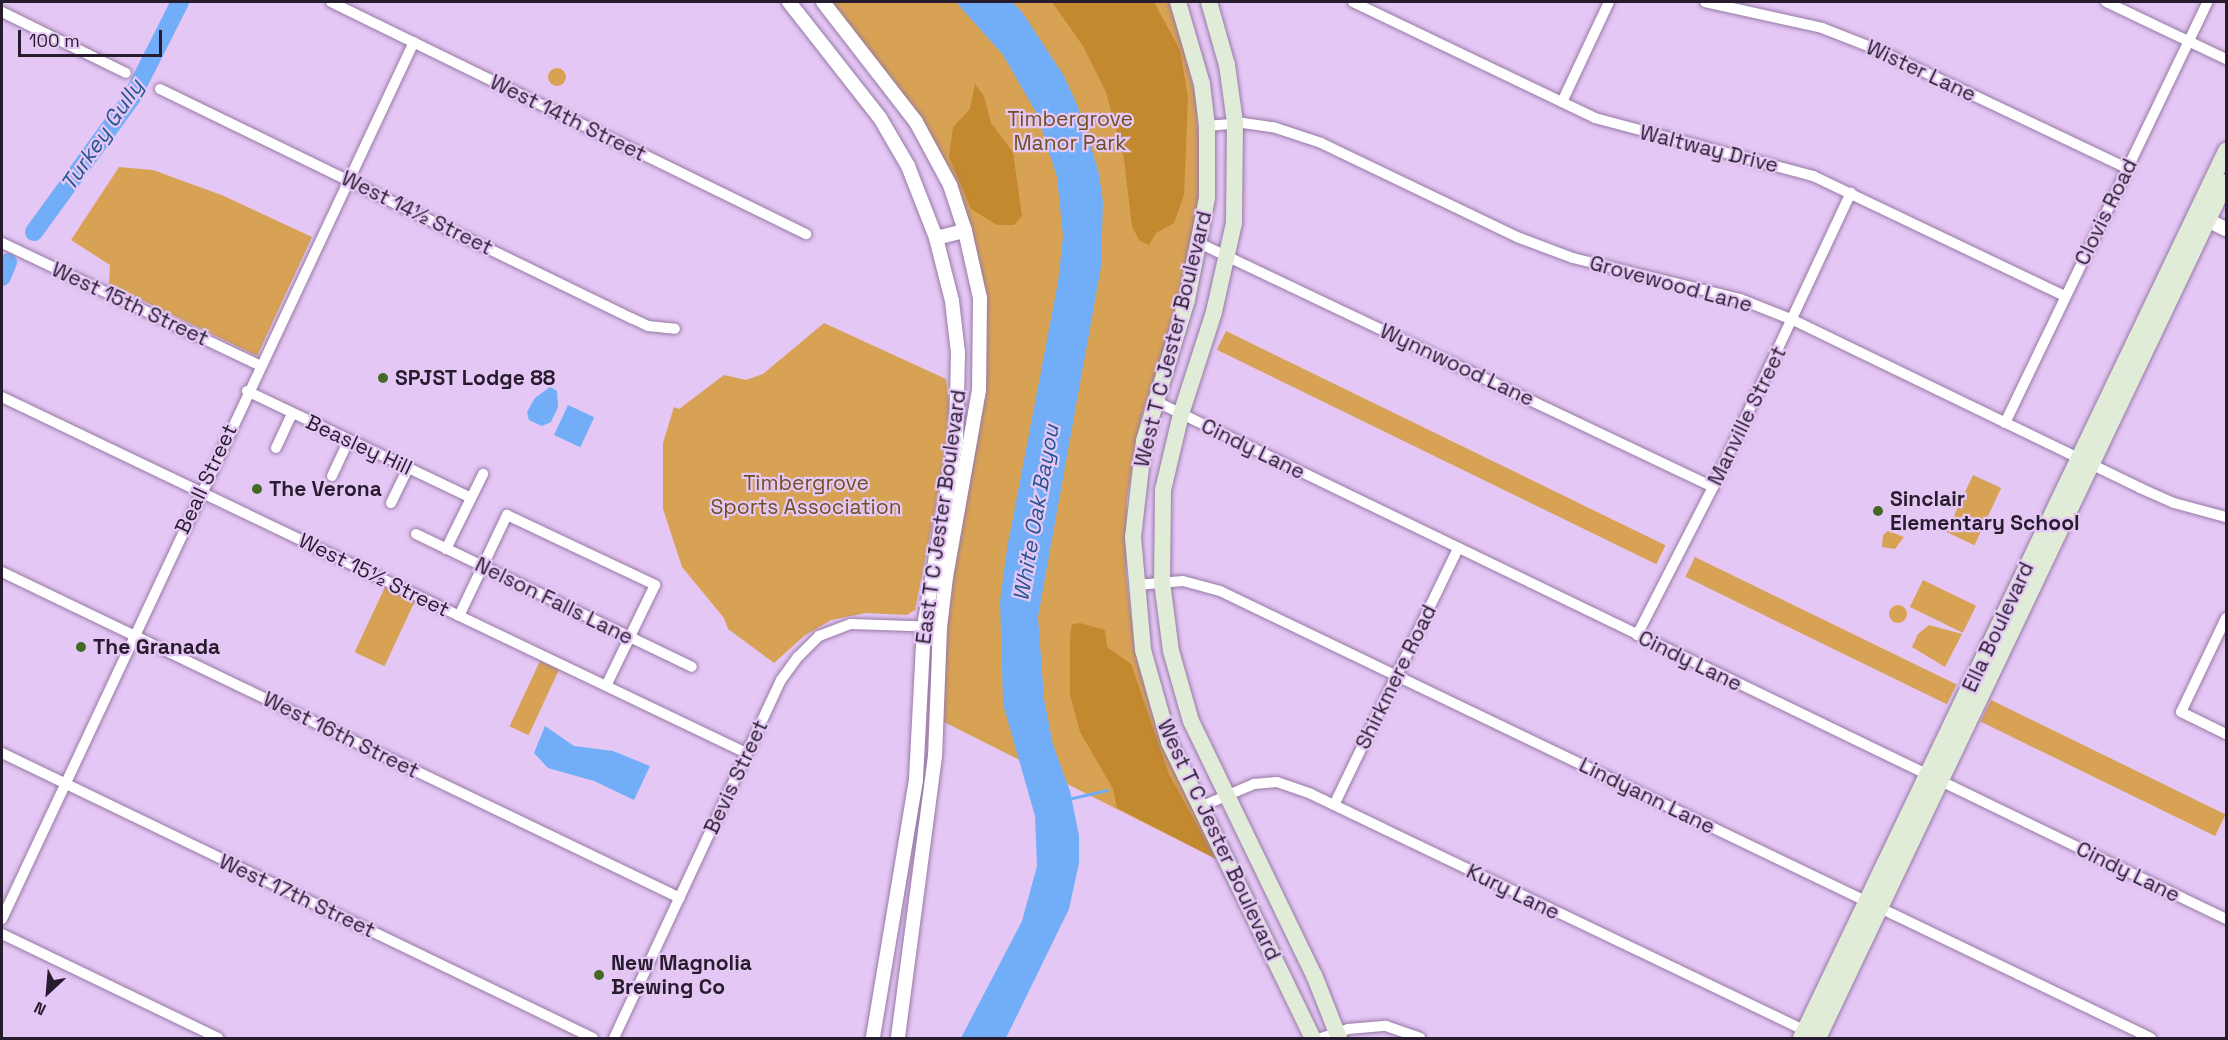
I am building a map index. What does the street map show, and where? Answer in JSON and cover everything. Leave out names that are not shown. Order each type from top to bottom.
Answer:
[{"type":"main road","name":"West T C Jester Boulevard","points":[[1178,2],[1190,34],[1207,126],[1207,198],[1201,244],[1144,441],[1133,537],[1137,585],[1151,688],[1169,742],[1313,1038]]},
{"type":"main road","name":"West T C Jester Boulevard","points":[[1209,2],[1227,65],[1235,123],[1238,170],[1229,256],[1181,414],[1163,490],[1162,582],[1180,687],[1191,721],[1314,975],[1338,1036]]},
{"type":"main road","name":"Ella Boulevard","points":[[2203,218],[2226,151]]},
{"type":"main road","name":"Ella Boulevard","points":[[1813,1037],[1882,908],[1934,778],[2084,462],[2203,218],[2226,182]]},
{"type":"main road","name":"Ella Boulevard","points":[[1813,1037],[1865,901],[1934,778]]},
{"type":"street","name":"West 14th Street","points":[[331,2],[806,234]]},
{"type":"street","name":"East T C Jester Boulevard","points":[[789,2],[880,118],[921,192],[936,238],[952,301],[959,407],[924,626],[916,780],[911,817],[873,1038]]},
{"type":"street","name":"East T C Jester Boulevard","points":[[823,2],[916,122],[950,185],[965,231],[980,298],[979,390],[940,627],[936,735],[898,1038]]},
{"type":"street","name":"Waltway Drive","points":[[1353,2],[1595,118],[1651,136],[1761,160],[1851,194],[2066,296]]},
{"type":"street","points":[[1562,102],[1609,2]]},
{"type":"street","name":"Wister Lane","points":[[1705,2],[1760,11],[1833,32],[2127,168]]},
{"type":"street","points":[[2106,2],[2226,59]]},
{"type":"street","name":"Clovis Road","points":[[2005,423],[2208,2]]},
{"type":"street","points":[[2,12],[126,73]]},
{"type":"street","name":"Beall Street","points":[[2,919],[259,365],[414,42]]},
{"type":"street","name":"West 14½ Street","points":[[160,89],[639,322],[675,329]]},
{"type":"street","name":"Grovewood Lane","points":[[1207,126],[1235,123],[1273,127],[1321,143],[1517,237],[1573,258],[1740,299],[1793,320],[2084,462],[2174,503],[2226,517]]},
{"type":"street","name":"Manville Street","points":[[1637,635],[1713,487],[1851,194]]},
{"type":"street","points":[[2203,218],[2226,230]]},
{"type":"street","points":[[936,238],[965,231]]},
{"type":"street","name":"West 15th Street","points":[[5,244],[259,365]]},
{"type":"street","name":"Wynnwood Lane","points":[[1201,244],[1713,487]]},
{"type":"street","name":"Beasley Hill","points":[[247,391],[471,498]]},
{"type":"street","name":"West 15½ Street","points":[[2,397],[746,753]]},
{"type":"street","name":"Cindy Lane","points":[[1155,401],[2226,919]]},
{"type":"street","points":[[276,448],[292,413]]},
{"type":"street","points":[[332,476],[349,440]]},
{"type":"street","points":[[391,503],[408,468]]},
{"type":"street","points":[[446,549],[483,474]]},
{"type":"street","points":[[459,616],[507,515],[655,585],[606,686]]},
{"type":"street","name":"Nelson Falls Lane","points":[[416,534],[692,667]]},
{"type":"street","name":"Shirkmere Road","points":[[1334,806],[1458,549]]},
{"type":"street","name":"West 16th Street","points":[[2,572],[680,898]]},
{"type":"street","name":"Lindyann Lane","points":[[1137,585],[1183,581],[1220,591],[2151,1038]]},
{"type":"street","points":[[2226,618],[2181,712],[2226,735]]},
{"type":"street","name":"Bevis Street","points":[[614,1038],[781,680],[819,636],[850,624],[940,627]]},
{"type":"street","name":"West 17th Street","points":[[2,753],[593,1038]]},
{"type":"street","name":"Kury Lane","points":[[1200,807],[1254,784],[1277,782],[1334,806],[1813,1037]]},
{"type":"street","points":[[911,817],[927,820]]},
{"type":"street","points":[[2,934],[218,1038]]},
{"type":"street","points":[[878,999],[902,1003]]},
{"type":"street","points":[[1321,1038],[1386,1026],[1420,1038]]},
{"type":"green space","name":"Timbergrove Manor Park","points":[[829,2],[1173,2],[1196,99],[1200,155],[1198,212],[1174,319],[1141,418],[1127,498],[1126,572],[1134,642],[1151,711],[1216,859],[942,721],[950,588],[980,426],[986,338],[955,188]]},
{"type":"green space","points":[[557,68],[563,71],[566,77],[563,83],[557,86],[551,83],[548,77],[551,71]]},
{"type":"green space","points":[[119,167],[153,170],[224,196],[312,237],[257,356],[109,284],[110,265],[71,240]]},
{"type":"green space","name":"Timbergrove Sports Association","points":[[824,323],[946,379],[949,403],[944,465],[915,610],[907,615],[866,613],[831,620],[804,636],[774,663],[728,629],[724,618],[682,567],[663,509],[663,443],[674,407],[679,409],[724,375],[746,380],[763,374]]},
{"type":"green space","points":[[1226,331],[1666,545],[1656,564],[1217,350]]},
{"type":"green space","points":[[1973,475],[2001,488],[1974,545],[1946,532]]},
{"type":"green space","points":[[1888,531],[1904,537],[1895,549],[1882,547],[1883,535]]},
{"type":"green space","points":[[1695,557],[1957,685],[1947,704],[1685,577]]},
{"type":"green space","points":[[1923,580],[1976,606],[1963,633],[1910,607]]},
{"type":"green space","points":[[385,587],[415,601],[384,666],[355,652]]},
{"type":"green space","points":[[1898,605],[1904,608],[1907,614],[1904,620],[1898,623],[1892,620],[1889,614],[1892,608]]},
{"type":"green space","points":[[1929,625],[1962,634],[1945,667],[1912,647],[1918,634]]},
{"type":"green space","points":[[540,661],[559,670],[529,735],[510,726]]},
{"type":"green space","points":[[1991,700],[2226,814],[2215,836],[1980,722]]},
{"type":"shaded area","points":[[1052,2],[1154,2],[1180,50],[1188,97],[1184,195],[1174,223],[1156,233],[1149,245],[1140,241],[1132,227],[1124,159],[1106,92],[1083,46]]},
{"type":"shaded area","points":[[975,84],[984,96],[991,123],[1013,152],[1022,216],[1014,225],[997,225],[971,209],[949,157],[953,127],[970,109]]},
{"type":"shaded area","points":[[1080,623],[1105,630],[1107,647],[1131,664],[1169,774],[1216,859],[1117,808],[1113,789],[1080,732],[1070,695],[1070,636],[1072,624]]},
{"type":"water","name":"White Oak Bayou","points":[[956,2],[1012,2],[1022,12],[1064,76],[1078,107],[1098,169],[1103,201],[1101,267],[1038,617],[1044,699],[1053,745],[1070,791],[1079,836],[1079,863],[1069,909],[1006,1038],[961,1038],[1022,921],[1037,866],[1035,816],[1003,704],[1000,601],[1007,549],[1058,282],[1063,237],[1057,177],[1037,114],[1003,55]]},
{"type":"water","points":[[550,387],[557,391],[558,407],[551,422],[542,426],[529,420],[527,412],[535,398]]},
{"type":"water","points":[[568,405],[594,417],[580,447],[554,435]]},
{"type":"water","points":[[545,726],[574,746],[613,751],[650,766],[634,800],[594,781],[548,768],[534,753]]},
{"type":"waterway","name":"Turkey Gully","points":[[34,232],[132,97],[180,2]]},
{"type":"waterway","name":"Turkey Gully","points":[[2,277],[8,262]]},
{"type":"waterway","points":[[1068,799],[1107,790]]},
{"type":"place","name":"SPJST Lodge 88","points":[[383,378]]},
{"type":"place","name":"The Verona","points":[[257,489]]},
{"type":"place","name":"Sinclair Elementary School","points":[[1878,511]]},
{"type":"place","name":"The Granada","points":[[81,647]]},
{"type":"place","name":"New Magnolia Brewing Co","points":[[599,975]]}]
